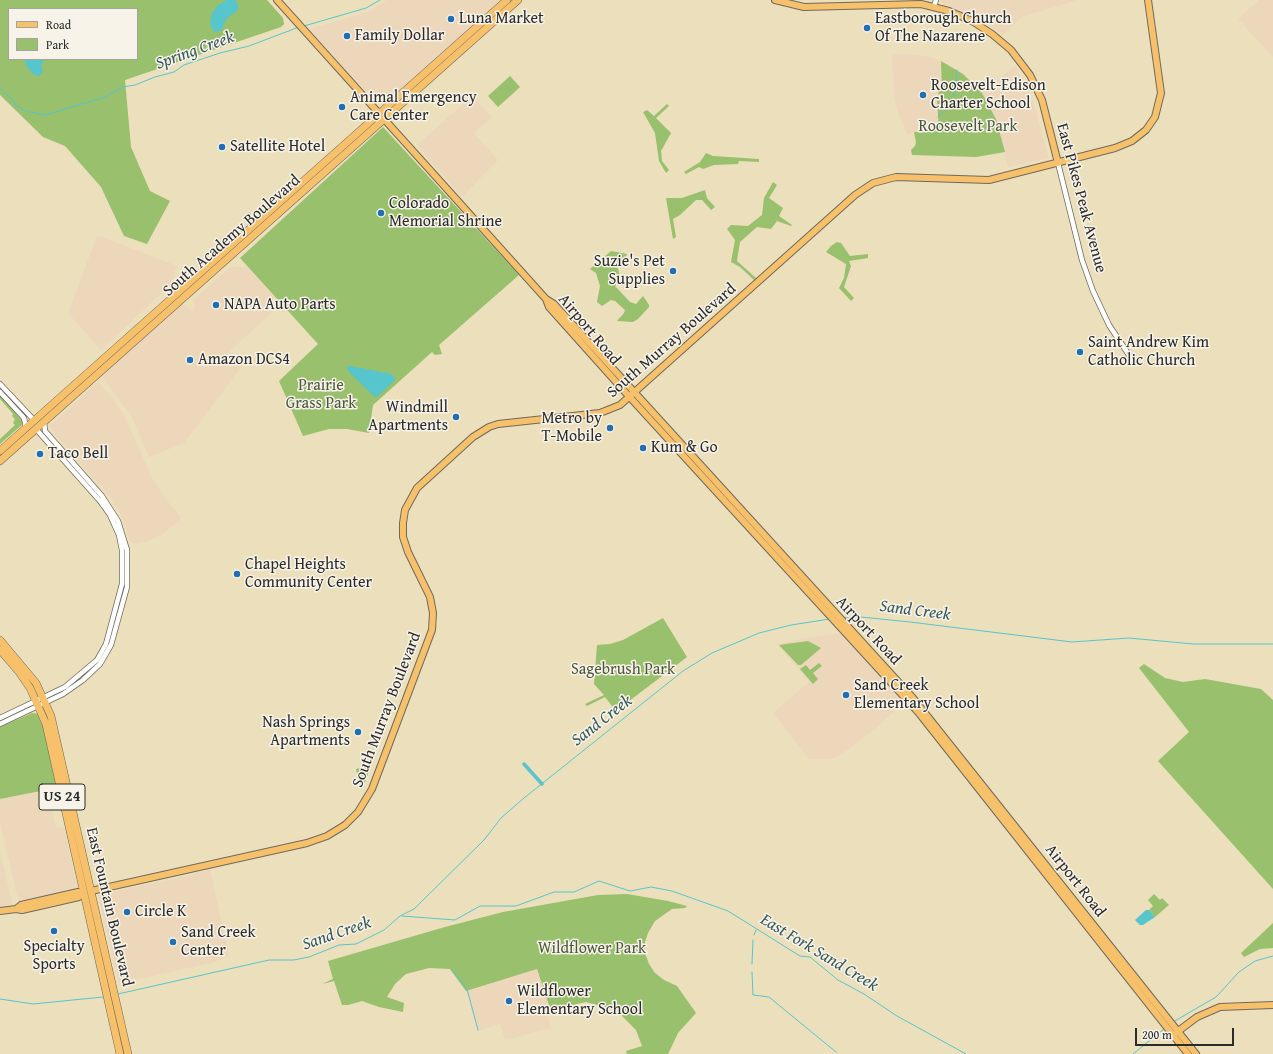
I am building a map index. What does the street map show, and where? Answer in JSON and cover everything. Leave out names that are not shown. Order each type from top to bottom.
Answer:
[{"type":"highway","name":"South Academy Boulevard","points":[[1,460],[382,116],[507,0]]},
{"type":"highway","name":"South Academy Boulevard","points":[[0,451],[382,116],[518,0]]},
{"type":"highway","points":[[36,429],[40,420],[83,381],[84,376]]},
{"type":"highway","points":[[1,460],[8,450],[32,428],[34,420]]},
{"type":"highway","name":"East Fountain Boulevard","points":[[0,640],[29,673],[45,700],[58,742],[101,968],[120,1054]]},
{"type":"highway","name":"East Fountain Boulevard","points":[[0,650],[24,678],[38,704],[49,737],[87,892],[109,967],[128,1054]]},
{"type":"main road","name":"Airport Road","points":[[277,0],[546,299],[554,304],[633,395],[848,632],[923,710],[1164,1019],[1196,1054]]},
{"type":"main road","name":"East Pikes Peak Avenue","points":[[775,0],[804,7],[935,3],[982,27],[1002,41],[1019,58],[1030,75],[1040,96],[1058,163]]},
{"type":"main road","name":"South Murray Boulevard","points":[[0,912],[16,909],[22,910],[79,897],[87,892],[307,843],[333,833],[352,819],[366,801],[372,789],[432,630],[433,613],[430,598],[408,552],[403,537],[404,516],[414,492],[473,437],[488,427],[498,424],[600,413],[616,408],[633,395],[868,186],[878,181],[896,177],[989,180],[1123,146],[1140,135],[1155,117],[1160,101],[1161,84],[1148,0]]},
{"type":"main road","points":[[1174,1031],[1197,1017],[1220,1007],[1273,1006]]},
{"type":"main road","name":"Airport Road","points":[[1174,1031],[1188,1054]]},
{"type":"street","name":"East Pikes Peak Avenue","points":[[1058,163],[1082,260],[1092,292],[1109,325],[1133,361]]},
{"type":"street","points":[[0,384],[34,420]]},
{"type":"street","points":[[0,392],[24,418],[26,428]]},
{"type":"street","points":[[0,724],[80,682],[100,664],[109,652],[126,587],[128,564],[127,550],[123,531],[115,514],[102,496],[45,431],[44,421]]},
{"type":"street","points":[[36,429],[108,511],[119,535],[123,566],[119,596],[103,652],[94,663],[76,678],[45,700]]},
{"type":"street","points":[[0,718],[38,704]]},
{"type":"shaded area","points":[[387,0],[503,0],[382,105],[377,103],[309,29],[368,12]]},
{"type":"shaded area","points":[[940,0],[1077,0],[1022,17],[1003,35],[980,19],[942,3]]},
{"type":"shaded area","points":[[1259,0],[1273,0],[1273,57],[1238,19]]},
{"type":"shaded area","name":"Roosevelt-Edison Charter School","points":[[894,54],[930,57],[941,61],[952,68],[939,131],[914,132],[907,135],[897,110],[894,95],[892,56]]},
{"type":"shaded area","points":[[1015,66],[1033,101],[1049,158],[1008,167],[996,119],[982,93]]},
{"type":"shaded area","points":[[472,96],[492,117],[474,133],[498,160],[462,197],[417,145]]},
{"type":"shaded area","points":[[97,236],[177,266],[171,284],[101,350],[68,313]]},
{"type":"shaded area","points":[[230,267],[248,267],[281,304],[229,352],[242,366],[184,443],[149,457],[132,417],[101,375],[181,305],[184,305],[193,312],[195,306],[193,300]]},
{"type":"shaded area","points":[[98,382],[112,397],[125,417],[152,478],[181,518],[163,534],[146,542],[137,544],[130,542],[121,515],[110,497],[68,450],[49,426]]},
{"type":"shaded area","name":"Sand Creek Elementary School","points":[[842,633],[902,700],[902,704],[877,727],[841,755],[830,759],[809,759],[773,713],[809,682],[777,644]]},
{"type":"shaded area","points":[[47,791],[56,828],[64,827],[78,889],[19,903],[0,823],[0,799]]},
{"type":"shaded area","points":[[0,851],[12,903],[10,905],[0,907]]},
{"type":"shaded area","points":[[210,869],[229,956],[212,963],[119,983],[98,895],[187,876]]},
{"type":"shaded area","name":"Wildflower Elementary School","points":[[537,969],[550,1006],[545,1008],[551,1028],[505,1040],[500,1024],[478,1031],[466,991]]},
{"type":"green space","points":[[0,0],[267,0],[283,18],[284,24],[281,27],[125,80],[131,147],[150,191],[170,201],[147,244],[124,236],[101,187],[65,146],[43,137],[0,95]]},
{"type":"green space","name":"Roosevelt Park","points":[[941,61],[963,74],[982,93],[996,119],[1005,152],[976,157],[912,155],[911,150],[915,146],[916,142],[914,132],[939,131],[937,99],[939,99],[938,89],[942,89]]},
{"type":"green space","points":[[510,76],[520,87],[498,107],[488,96]]},
{"type":"green space","points":[[667,104],[669,106],[656,118],[671,133],[661,151],[662,161],[669,170],[666,173],[659,161],[655,133],[643,112],[647,110],[654,116]]},
{"type":"green space","name":"Prairie Grass Park","points":[[383,127],[519,275],[439,345],[442,354],[435,355],[432,352],[373,405],[369,433],[347,429],[329,429],[303,436],[279,381],[318,344],[240,258]]},
{"type":"green space","points":[[706,153],[713,156],[759,159],[759,162],[739,161],[738,164],[714,165],[703,169],[699,167],[686,174],[684,172],[700,162]]},
{"type":"green space","points":[[773,182],[777,185],[769,198],[783,208],[779,216],[792,225],[791,226],[777,221],[771,229],[757,227],[740,242],[737,261],[756,278],[754,280],[740,267],[731,262],[735,240],[727,229],[731,225],[748,226],[762,215],[764,198]]},
{"type":"green space","points":[[705,190],[707,198],[715,207],[711,210],[702,200],[696,200],[680,215],[673,219],[676,237],[673,239],[666,198],[682,198]]},
{"type":"green space","points":[[837,242],[841,243],[850,256],[868,254],[868,258],[849,261],[851,266],[844,287],[854,298],[851,301],[839,288],[844,278],[846,264],[826,252]]},
{"type":"green space","points":[[611,251],[627,254],[626,257],[617,265],[620,276],[615,286],[630,302],[636,304],[643,296],[649,305],[649,307],[638,319],[633,322],[617,321],[625,310],[615,301],[611,300],[602,306],[597,302],[600,286],[596,273],[590,269]]},
{"type":"green space","points":[[0,395],[24,423],[0,444],[0,439],[15,425],[13,423],[15,419],[12,416],[13,414],[0,399]]},
{"type":"green space","name":"Sagebrush Park","points":[[663,618],[687,657],[616,711],[605,697],[587,706],[585,704],[604,695],[594,684],[597,645],[610,644],[623,640]]},
{"type":"green space","points":[[808,641],[821,648],[801,665],[798,665],[779,645]]},
{"type":"green space","points":[[819,663],[822,666],[813,673],[818,679],[813,684],[800,669],[806,665],[810,670]]},
{"type":"green space","points":[[1144,664],[1165,678],[1183,682],[1205,679],[1261,689],[1273,700],[1273,889],[1158,761],[1189,732],[1139,668]]},
{"type":"green space","points":[[32,713],[40,714],[42,718],[54,770],[56,788],[0,799],[0,727]]},
{"type":"green space","points":[[371,765],[366,780],[361,789],[356,769]]},
{"type":"green space","name":"Wildflower Park","points":[[627,894],[687,906],[685,908],[672,909],[655,921],[645,942],[645,953],[649,964],[655,973],[664,980],[677,986],[696,1013],[678,1033],[668,1054],[627,1054],[626,1051],[642,1046],[636,1030],[617,1011],[586,1002],[546,1011],[545,1007],[549,1005],[537,969],[466,991],[450,969],[429,968],[406,974],[395,984],[387,997],[404,1003],[403,1012],[379,1007],[362,1001],[342,1005],[334,981],[322,984],[333,979],[328,961],[503,912],[598,895]]},
{"type":"green space","points":[[1154,894],[1160,900],[1162,898],[1169,905],[1155,917],[1149,910],[1153,906],[1148,900]]},
{"type":"green space","points":[[1273,923],[1273,948],[1260,949],[1244,957],[1241,953]]},
{"type":"water","points":[[227,0],[235,0],[238,4],[237,11],[227,18],[221,31],[214,32],[210,23],[212,13],[218,5]]},
{"type":"water","points":[[24,60],[44,60],[41,65],[43,72],[39,76],[34,75],[27,67]]},
{"type":"water","points":[[350,366],[391,374],[394,376],[395,380],[377,397],[375,397],[348,371],[347,367]]},
{"type":"water","points":[[1146,910],[1149,910],[1155,917],[1143,925],[1140,925],[1135,920]]},
{"type":"waterway","name":"Spring Creek","points":[[304,26],[366,8],[380,0]]},
{"type":"waterway","name":"Spring Creek","points":[[0,89],[12,99],[16,106],[25,111],[45,115],[105,97],[123,87],[135,85],[155,77],[174,72],[184,65],[220,53],[249,46],[299,27]]},
{"type":"waterway","points":[[938,117],[945,110],[955,93],[957,70]]},
{"type":"waterway","name":"Sand Creek","points":[[844,618],[861,617],[910,622],[1072,642],[1129,638],[1193,644],[1273,644]]},
{"type":"waterway","name":"Sand Creek","points":[[118,994],[269,960],[294,960],[309,957],[339,945],[356,944],[384,930],[400,916],[414,909],[484,840],[501,818],[524,798],[683,671],[712,653],[759,633],[791,625],[830,619]]},
{"type":"waterway","points":[[524,764],[542,784]]},
{"type":"waterway","name":"East Fork Sand Creek","points":[[402,916],[455,920],[480,906],[516,906],[554,892],[574,892],[599,881],[630,891],[651,887],[672,891],[728,911],[800,956],[810,957],[838,980],[864,994],[897,1016],[966,1054]]},
{"type":"waterway","name":"East Fork Sand Creek","points":[[754,935],[756,930]]},
{"type":"waterway","points":[[752,964],[753,940]]},
{"type":"waterway","points":[[1173,1022],[1216,997],[1239,972],[1255,961],[1273,956]]},
{"type":"waterway","points":[[452,970],[467,989],[478,1030]]},
{"type":"waterway","points":[[752,972],[753,995],[769,997],[836,1052]]},
{"type":"waterway","name":"Sand Creek","points":[[0,999],[33,1004],[103,997]]},
{"type":"waterway","points":[[1133,1054],[1164,1029]]},
{"type":"place","name":"Luna Market","points":[[451,19]]},
{"type":"place","name":"Eastborough Church Of The Nazarene","points":[[867,28]]},
{"type":"place","name":"Family Dollar","points":[[347,36]]},
{"type":"place","name":"Roosevelt-Edison Charter School","points":[[923,95]]},
{"type":"place","name":"Animal Emergency Care Center","points":[[342,107]]},
{"type":"place","name":"Satellite Hotel","points":[[222,147]]},
{"type":"place","name":"Colorado Memorial Shrine","points":[[381,213]]},
{"type":"place","name":"Suzie's Pet Supplies","points":[[673,271]]},
{"type":"place","name":"NAPA Auto Parts","points":[[216,305]]},
{"type":"place","name":"Saint Andrew Kim Catholic Church","points":[[1080,352]]},
{"type":"place","name":"Amazon DCS4","points":[[190,360]]},
{"type":"place","name":"Windmill Apartments","points":[[456,417]]},
{"type":"place","name":"Metro by T-Mobile","points":[[610,428]]},
{"type":"place","name":"Kum & Go","points":[[643,448]]},
{"type":"place","name":"Taco Bell","points":[[40,454]]},
{"type":"place","name":"Chapel Heights Community Center","points":[[237,574]]},
{"type":"place","name":"Sand Creek Elementary School","points":[[846,695]]},
{"type":"place","name":"Nash Springs Apartments","points":[[358,732]]},
{"type":"place","name":"Circle K","points":[[127,912]]},
{"type":"place","name":"Specialty Sports","points":[[54,931]]},
{"type":"place","name":"Sand Creek Center","points":[[173,942]]},
{"type":"place","name":"Wildflower Elementary School","points":[[509,1001]]}]
